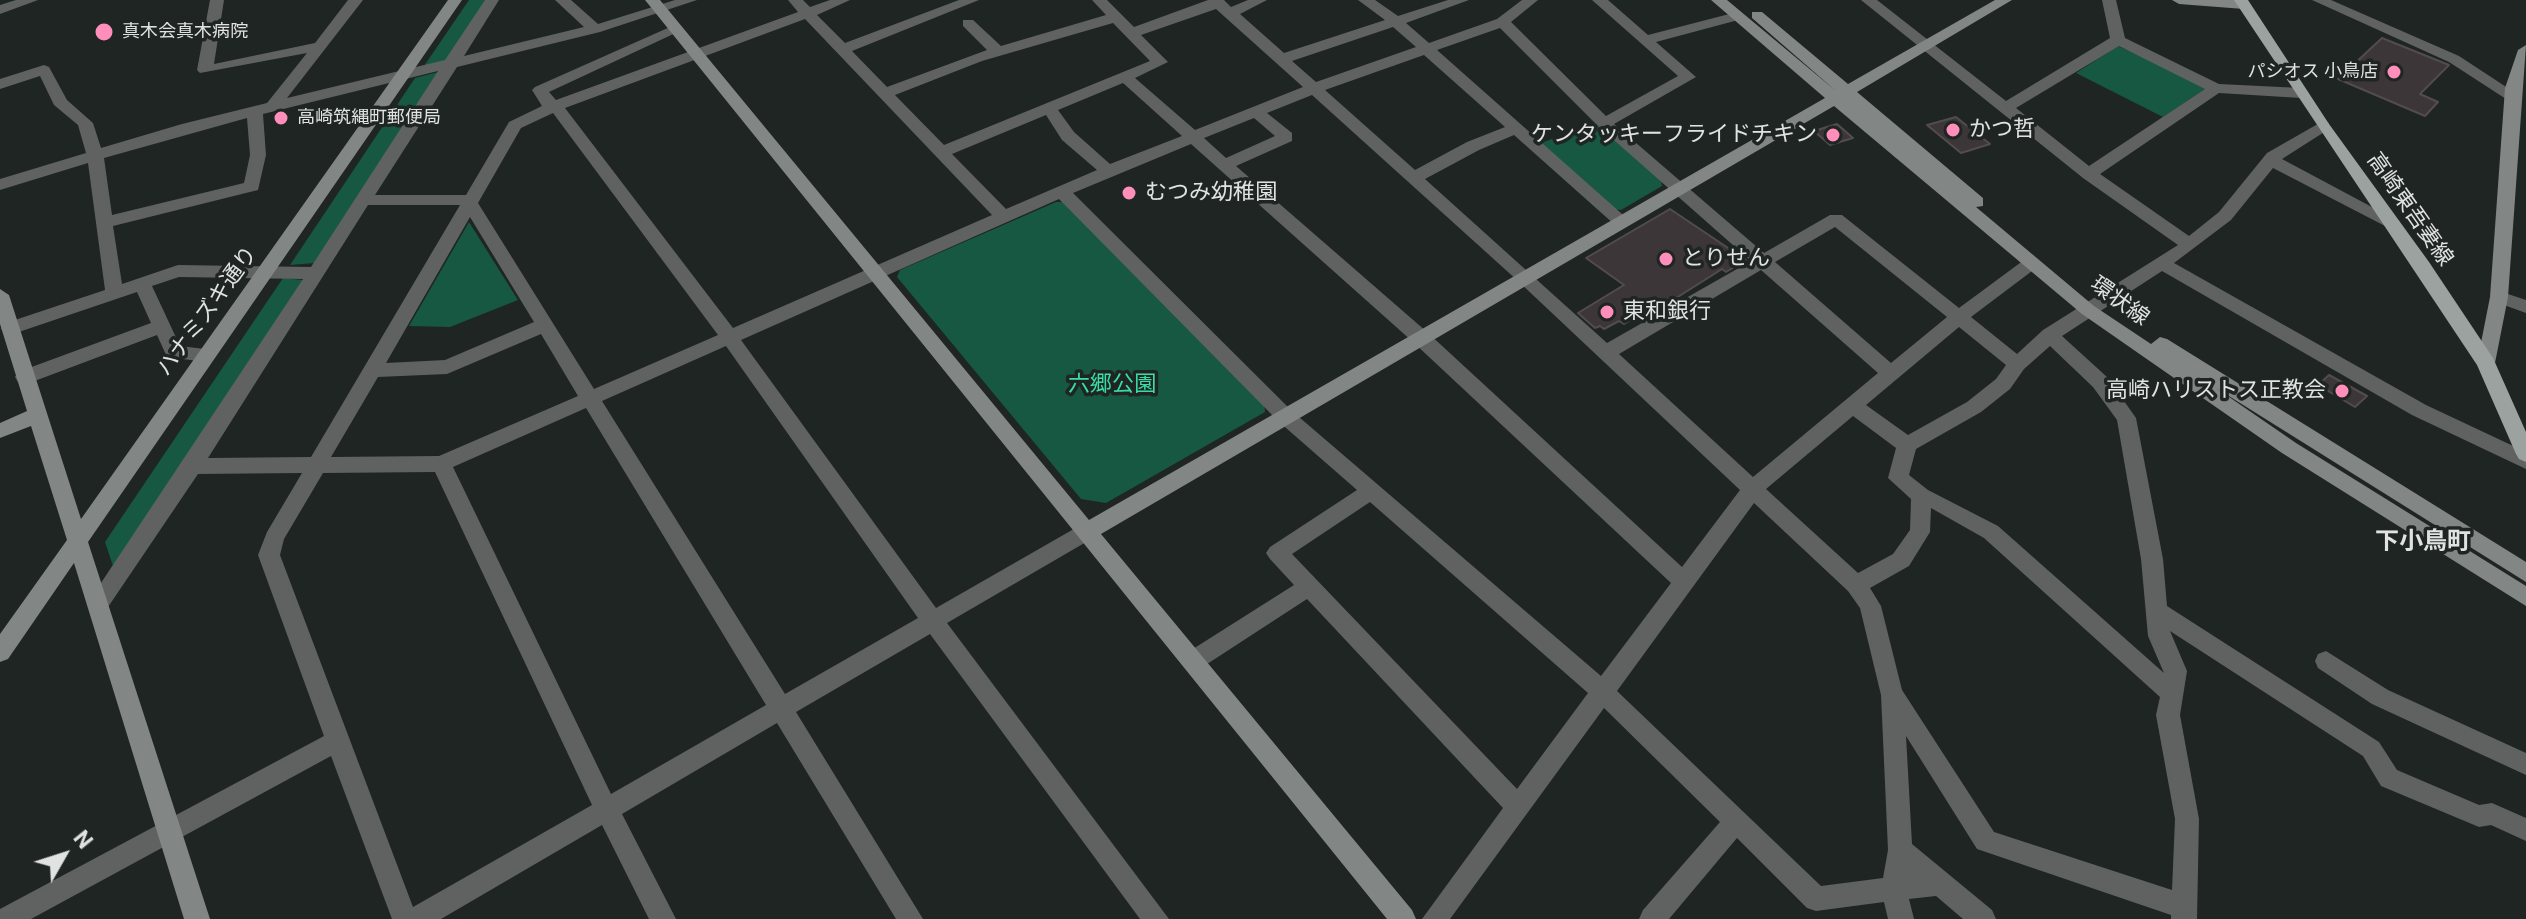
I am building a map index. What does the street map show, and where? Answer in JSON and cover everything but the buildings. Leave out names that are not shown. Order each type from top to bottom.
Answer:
[{"type":"main road","name":"高崎東吾妻線","points":[[2243,2],[2323,126],[2486,363],[2526,454]]},
{"type":"street","points":[[0,10],[31,0]]},
{"type":"street","points":[[217,0],[205,70],[320,46]]},
{"type":"street","points":[[104,223],[252,186],[263,111],[356,0]]},
{"type":"street","name":"ハナミズキ通り","points":[[3,645],[206,355],[268,272],[455,0]]},
{"type":"street","points":[[98,604],[192,466],[492,0]]},
{"type":"street","points":[[562,0],[595,29]]},
{"type":"street","points":[[0,185],[188,127],[595,29],[657,5],[690,0]]},
{"type":"street","points":[[795,0],[1004,217]]},
{"type":"street","points":[[405,919],[269,555],[274,538],[468,200],[515,125],[556,106],[695,53],[843,0]]},
{"type":"street","points":[[843,49],[972,0]]},
{"type":"street","points":[[942,152],[1160,62],[1099,0]]},
{"type":"street","points":[[1132,33],[1221,5],[1260,0]]},
{"type":"street","points":[[1365,0],[1518,128],[1621,221]]},
{"type":"street","points":[[1282,59],[1462,0]]},
{"type":"street","points":[[192,466],[441,464],[1191,136],[1422,48],[1502,22],[1531,0]]},
{"type":"street","points":[[1599,0],[1688,77],[1604,123]]},
{"type":"street","name":"環状線","points":[[1718,0],[1738,8],[2094,306],[2289,448],[2526,597]]},
{"type":"street","points":[[1868,0],[2089,174],[2190,245]]},
{"type":"street","points":[[417,919],[780,706],[2005,0]]},
{"type":"street","points":[[2109,0],[2118,40]]},
{"type":"street","points":[[2179,0],[2243,2]]},
{"type":"street","points":[[2319,0],[2454,59],[2517,100]]},
{"type":"street","points":[[657,5],[1403,919]]},
{"type":"street","points":[[1221,5],[1607,352],[1856,585],[1870,606],[1892,695],[1900,850],[1894,889],[1901,919]]},
{"type":"street","points":[[1646,40],[1738,8]]},
{"type":"street","points":[[885,93],[998,52],[1116,17]]},
{"type":"street","points":[[1502,22],[1604,123],[1890,373]]},
{"type":"street","points":[[968,23],[998,52]]},
{"type":"street","points":[[675,30],[540,90],[546,102],[556,106],[730,338],[932,620],[1156,919]]},
{"type":"street","points":[[2005,108],[2118,40]]},
{"type":"street","points":[[2118,40],[2216,88],[2301,93]]},
{"type":"street","points":[[2486,363],[2499,297],[2517,100],[2526,50]]},
{"type":"street","points":[[0,84],[47,72],[60,102],[85,123],[95,155],[114,293]]},
{"type":"street","points":[[1125,77],[1420,337],[1684,582]]},
{"type":"street","points":[[2089,174],[2216,88]]},
{"type":"street","name":"環状線","points":[[1842,96],[2030,264],[2526,573]]},
{"type":"street","points":[[1049,108],[1068,136],[1108,171]]},
{"type":"street","points":[[1224,165],[1286,137],[1256,111]]},
{"type":"street","points":[[2172,694],[1991,532],[1921,496],[1898,478],[1907,445],[1974,407],[2003,384],[2017,364],[2050,335],[2164,265],[2225,216],[2271,160],[2323,126]]},
{"type":"street","points":[[1414,178],[1473,146],[1518,128]]},
{"type":"street","points":[[2271,160],[2391,222]]},
{"type":"street","points":[[1062,192],[1285,416],[1602,691],[1816,899],[1939,883]]},
{"type":"street","points":[[364,200],[468,200]]},
{"type":"street","points":[[468,200],[910,919]]},
{"type":"street","points":[[1607,352],[1836,219],[2017,364]]},
{"type":"street","points":[[1435,919],[1754,487],[1960,316],[2030,264]]},
{"type":"street","points":[[2164,265],[2419,410],[2526,461]]},
{"type":"street","points":[[10,329],[178,271],[314,273]]},
{"type":"street","points":[[142,284],[174,352],[206,355]]},
{"type":"street","points":[[0,295],[197,919]]},
{"type":"street","points":[[2499,297],[2526,307]]},
{"type":"street","points":[[370,370],[447,367],[545,325]]},
{"type":"street","points":[[25,377],[162,326]]},
{"type":"street","points":[[1892,695],[1986,841],[2184,913],[2187,819],[2168,715],[2176,671],[2159,636],[2152,559],[2126,418],[2100,382],[2050,335]]},
{"type":"street","points":[[1852,405],[1907,445]]},
{"type":"street","points":[[0,431],[37,415]]},
{"type":"street","points":[[441,464],[606,808],[663,919]]},
{"type":"street","points":[[1370,492],[1277,553],[1517,806]]},
{"type":"street","points":[[1856,585],[1901,560],[1920,532],[1921,496]]},
{"type":"street","points":[[1193,661],[1309,587]]},
{"type":"street","points":[[2157,611],[2371,749],[2389,778],[2479,816],[2492,814],[2526,830]]},
{"type":"street","points":[[2326,661],[2380,697],[2526,764]]},
{"type":"street","points":[[6,919],[42,910],[169,833],[337,741]]},
{"type":"street","points":[[1652,919],[1736,821]]},
{"type":"street","points":[[1900,850],[1983,919]]},
{"type":"green space","points":[[469,0],[487,0],[447,61],[424,66]]},
{"type":"green space","points":[[2118,46],[2203,84],[2205,89],[2163,117],[2076,73]]},
{"type":"green space","points":[[438,72],[315,263],[290,265],[415,78]]},
{"type":"green space","points":[[1596,123],[1661,179],[1662,186],[1621,210],[1612,209],[1541,143]]},
{"type":"green space","name":"六郷公園","points":[[1056,202],[1066,202],[1264,402],[1265,412],[1106,503],[1081,499],[897,277],[900,270]]},
{"type":"green space","points":[[469,222],[518,300],[450,327],[409,326]]},
{"type":"green space","points":[[283,278],[303,280],[113,566],[105,542]]},
{"type":"place","name":"真木会真木病院","points":[[104,32]]},
{"type":"place","name":"パシオス 小鳥店","points":[[2394,72]]},
{"type":"place","name":"高崎筑縄町郵便局","points":[[281,118]]},
{"type":"place","name":"かつ哲","points":[[1953,130]]},
{"type":"place","name":"ケンタッキーフライドチキン","points":[[1833,135]]},
{"type":"place","name":"むつみ幼稚園","points":[[1129,193]]},
{"type":"place","name":"とりせん","points":[[1666,259]]},
{"type":"place","name":"東和銀行","points":[[1607,312]]},
{"type":"place","name":"高崎ハリストス正教会","points":[[2342,391]]},
{"type":"district","name":"下小鳥町","points":[[2423,543]]}]
